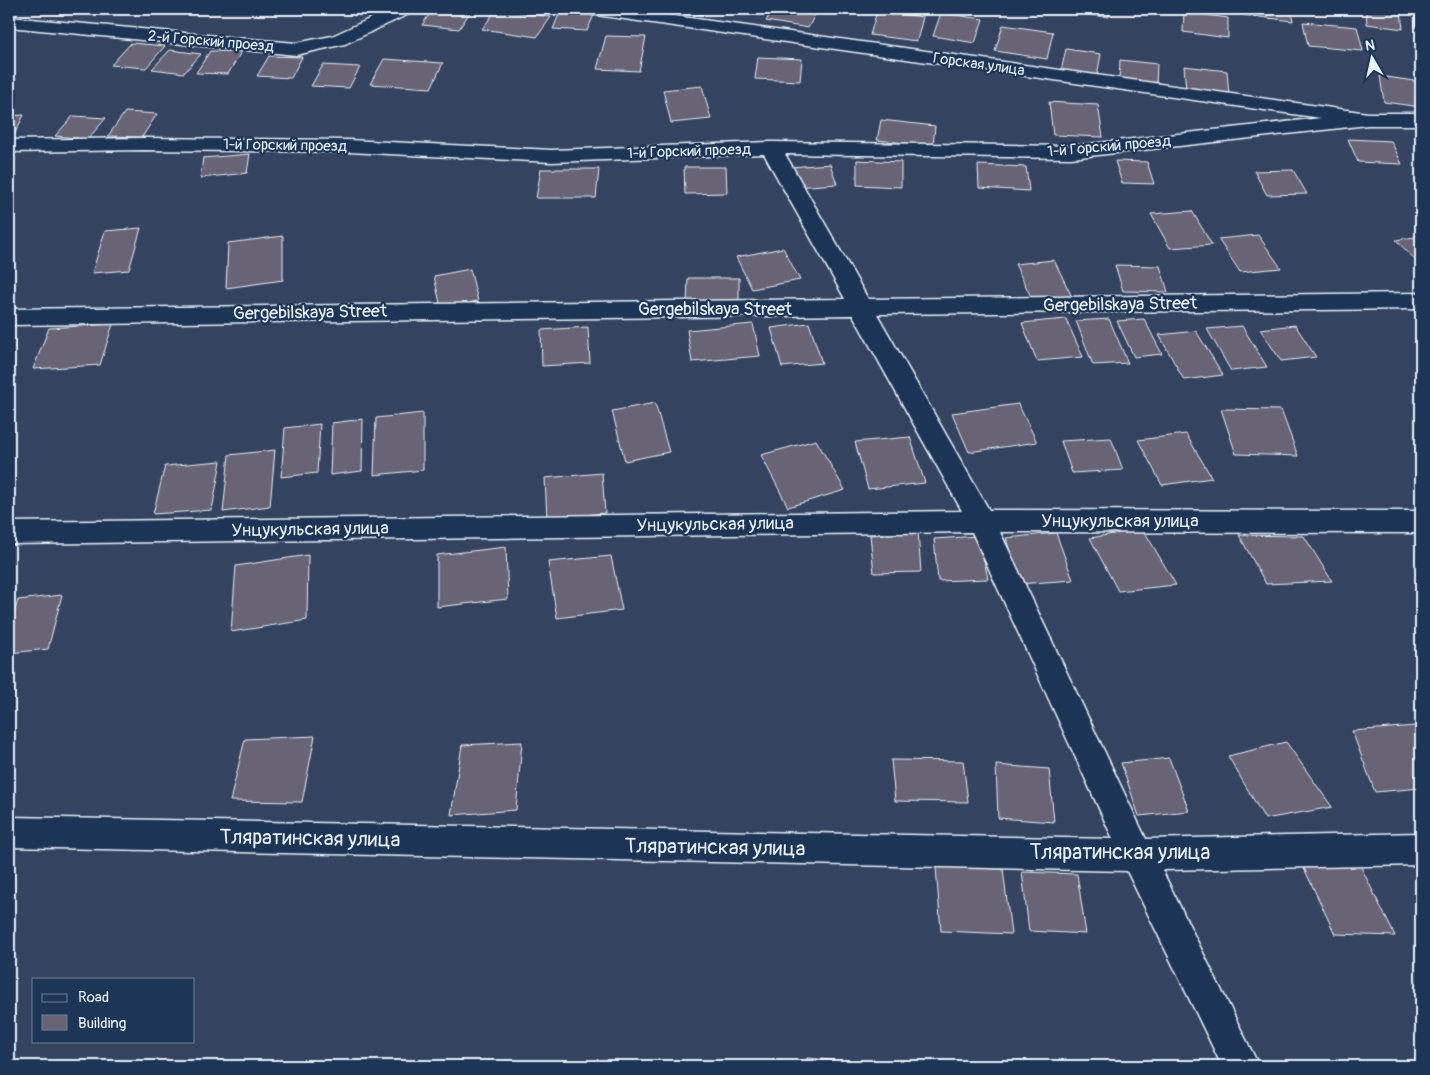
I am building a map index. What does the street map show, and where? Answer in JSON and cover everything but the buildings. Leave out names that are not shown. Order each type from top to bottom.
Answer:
[{"type":"street","name":"2-й Горский проезд","points":[[9,22],[296,49],[318,48],[336,42],[405,9]]},
{"type":"street","name":"Горская улица","points":[[589,9],[739,23],[1368,119]]},
{"type":"street","points":[[1368,119],[1421,120]]},
{"type":"street","name":"1-й Горский проезд","points":[[9,146],[144,144],[348,146],[552,156],[771,148],[1072,152],[1368,119]]},
{"type":"street","points":[[771,148],[981,521],[1137,855],[1241,1066]]},
{"type":"street","name":"Gergebilskaya Street","points":[[9,317],[287,312],[860,308],[1421,301]]},
{"type":"street","name":"Унцукульская улица","points":[[9,533],[981,521],[1421,522]]},
{"type":"street","name":"Тляратинская улица","points":[[9,832],[1137,855],[1243,850],[1421,850]]}]
